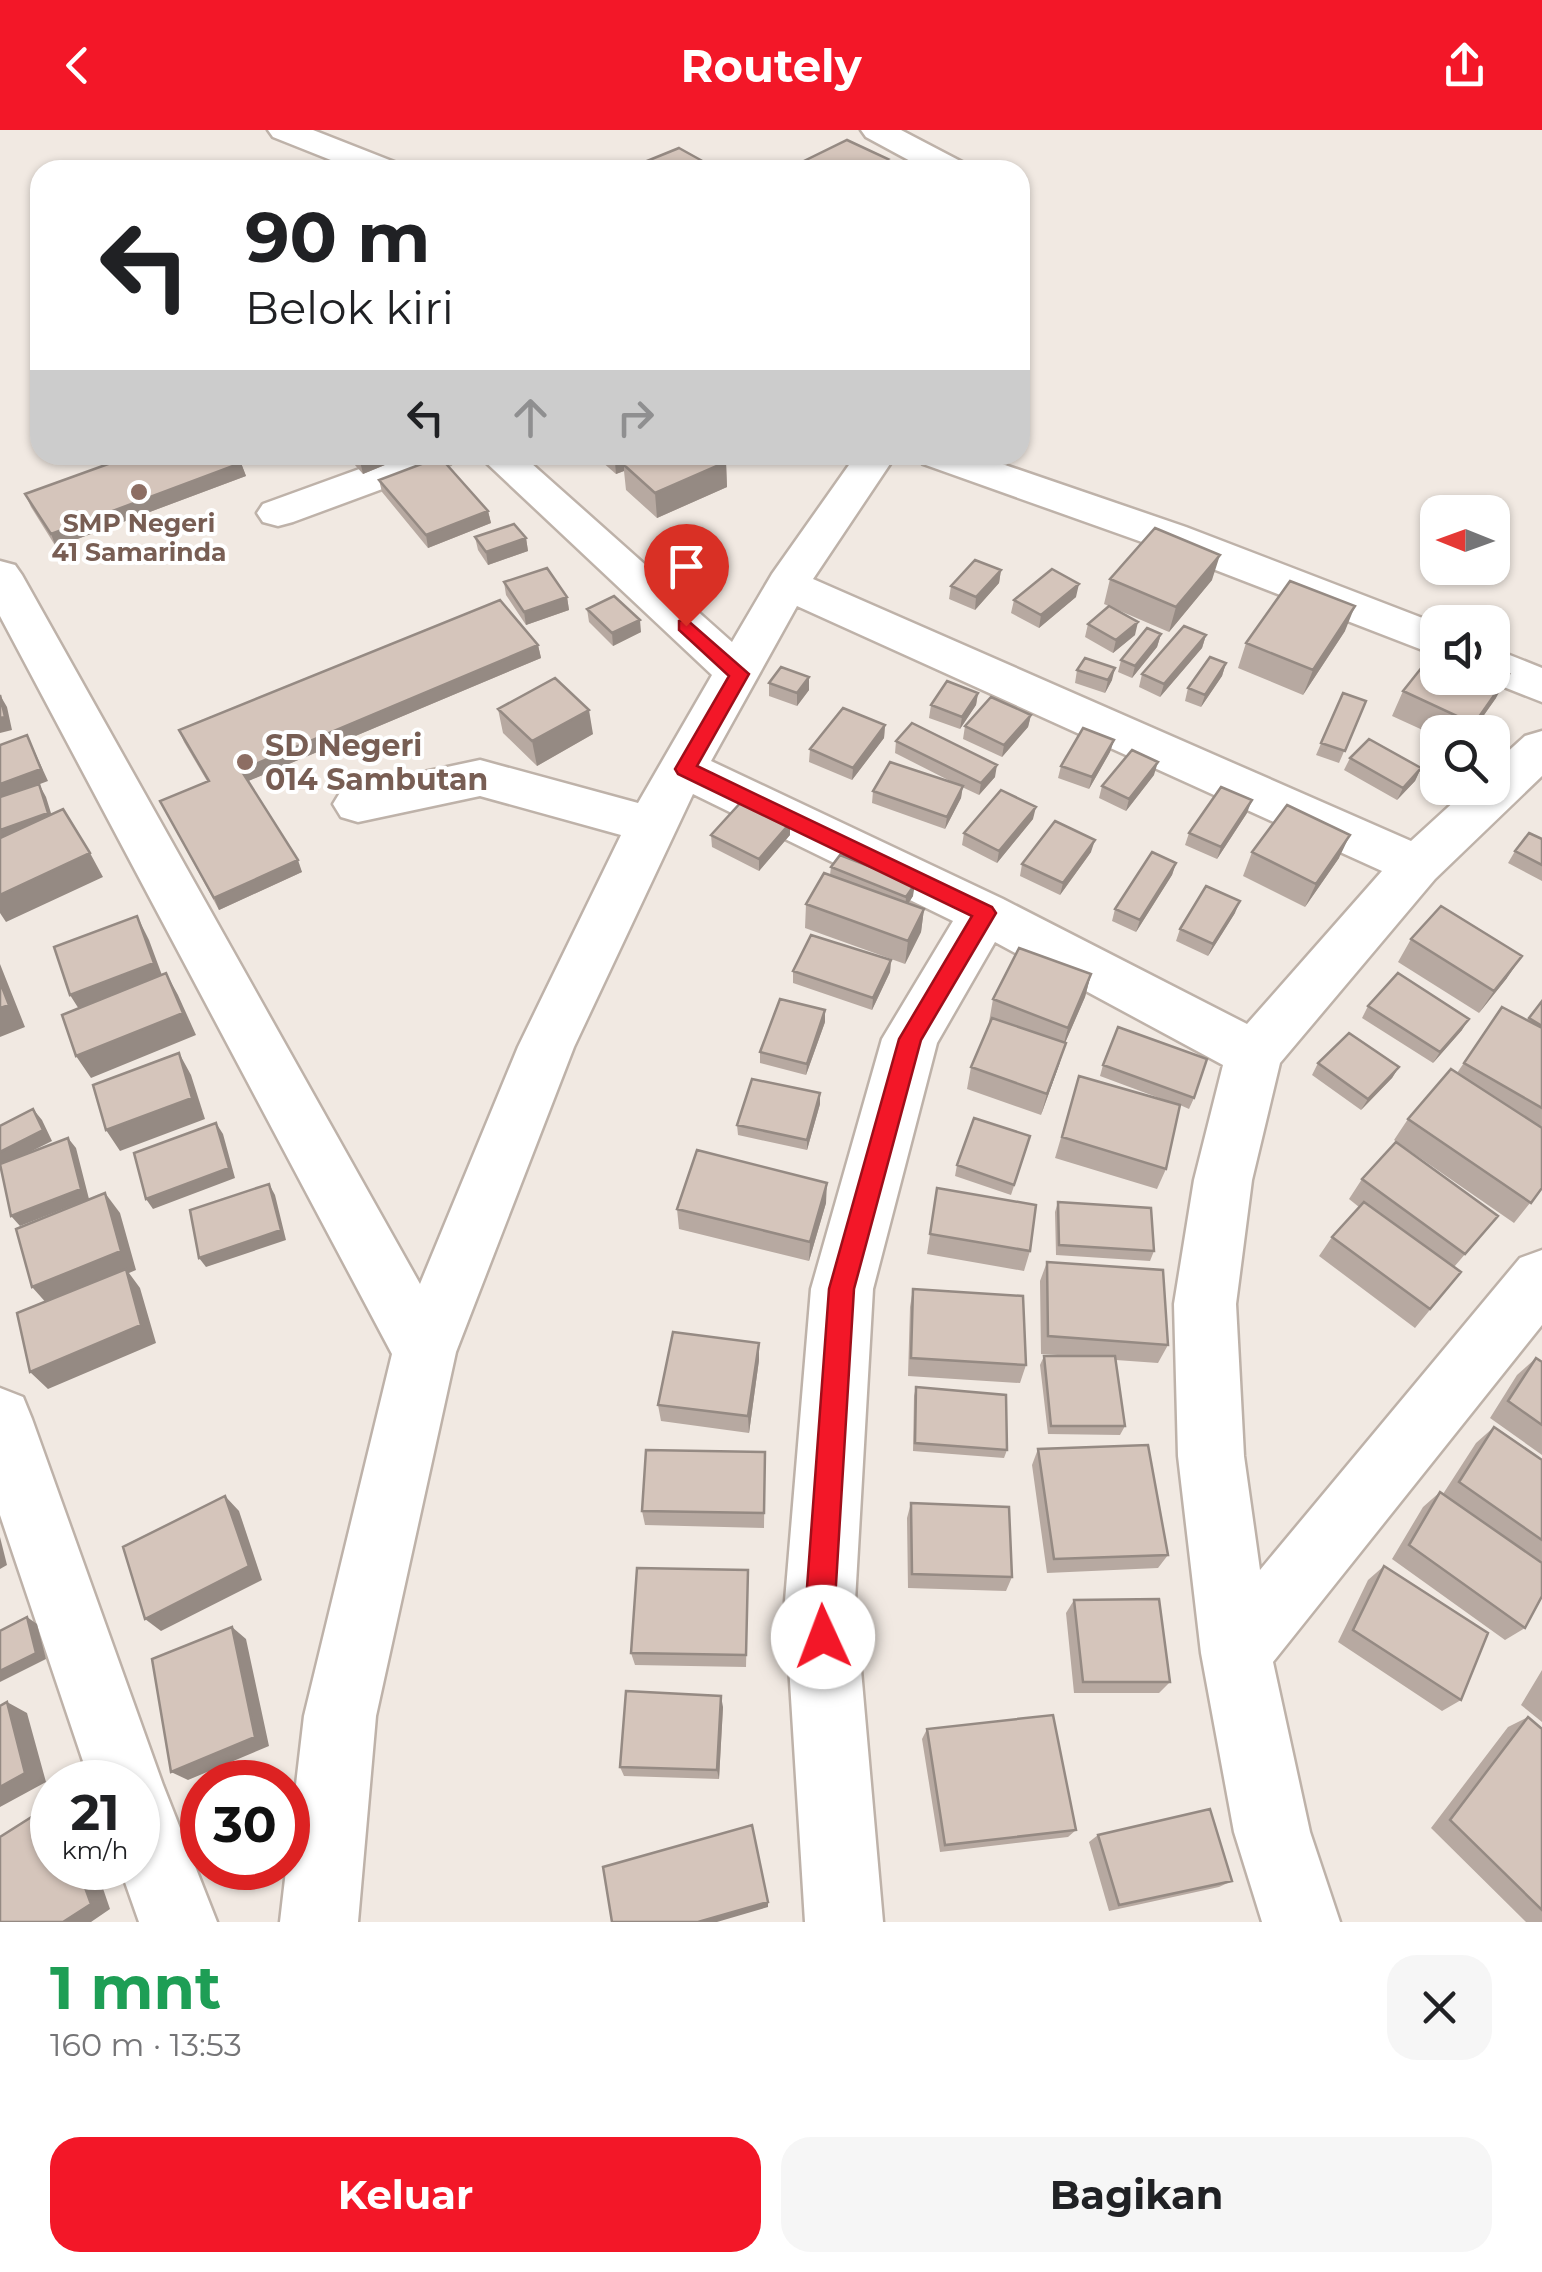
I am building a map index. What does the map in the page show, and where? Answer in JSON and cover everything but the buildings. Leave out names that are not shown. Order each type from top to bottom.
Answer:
[{"type":"street","points":[[284,130],[360,160]]},
{"type":"street","points":[[878,130],[934,160]]},
{"type":"street","points":[[278,513],[409,465]]},
{"type":"street","points":[[509,465],[739,674]]},
{"type":"street","points":[[319,1922],[340,1716],[424,1352],[546,1047],[651,825],[686,769],[853,465]]},
{"type":"street","points":[[965,465],[1171,538],[1420,634]]},
{"type":"street","points":[[0,575],[424,1352]]},
{"type":"street","points":[[787,584],[1417,865]]},
{"type":"street","points":[[1510,672],[1542,686]]},
{"type":"street","points":[[1301,1922],[1272,1832],[1236,1654],[1211,1456],[1205,1304],[1222,1180],[1254,1054],[1417,865],[1542,748]]},
{"type":"street","points":[[686,769],[985,913],[1254,1054]]},
{"type":"street","points":[[358,804],[480,778],[651,825]]},
{"type":"street","points":[[844,1922],[820,1601],[842,1289],[910,1039],[985,913]]},
{"type":"street","points":[[1236,1654],[1542,1278]]},
{"type":"street","points":[[0,1419],[119,1760]]},
{"type":"street","points":[[160,1872],[178,1922]]},
{"type":"place","name":"SMP Negeri 41 Samarinda","points":[[139,492]]},
{"type":"place","name":"SD Negeri 014 Sambutan","points":[[245,762]]},
{"type":"route","points":[[686,626],[739,674],[686,769],[985,913],[952,962],[910,1039],[842,1289],[820,1601],[823,1637]]}]
